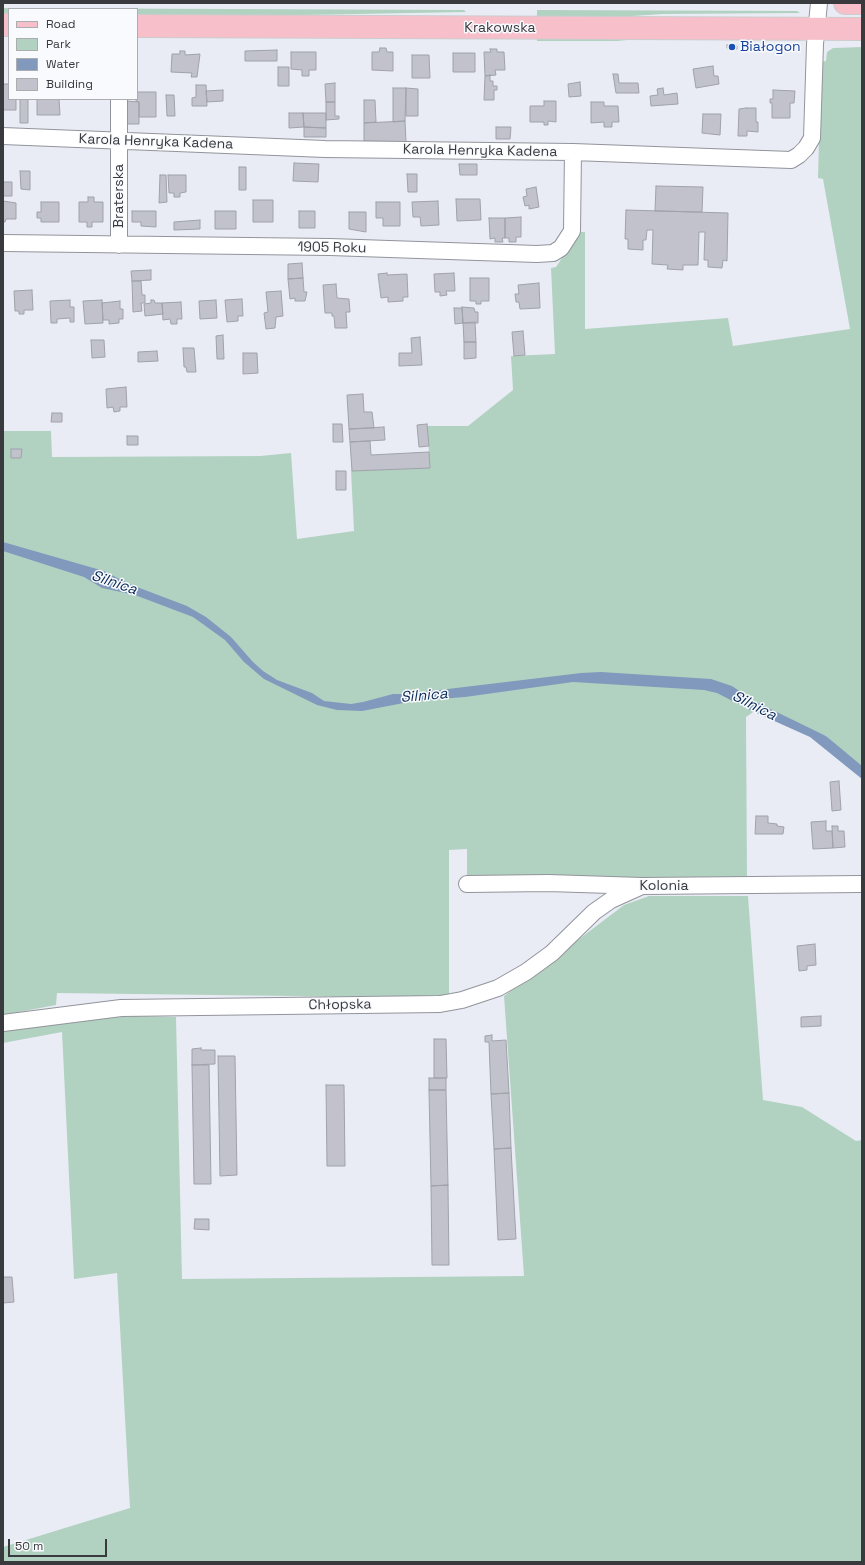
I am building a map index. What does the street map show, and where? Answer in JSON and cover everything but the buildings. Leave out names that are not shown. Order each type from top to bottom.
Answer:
[{"type":"main road","points":[[845,3],[862,3]]},
{"type":"main road","name":"Krakowska","points":[[138,26],[862,29]]},
{"type":"street","name":"Karola Henryka Kadena","points":[[3,136],[324,149],[573,152],[791,160],[806,148],[812,138],[816,29],[819,3]]},
{"type":"street","name":"Braterska","points":[[119,100],[120,245]]},
{"type":"street","name":"1905 Roku","points":[[3,243],[330,247],[537,254],[552,253],[561,248],[572,231],[573,152]]},
{"type":"street","name":"Kolonia","points":[[467,884],[548,882],[642,886],[862,884]]},
{"type":"street","name":"Chłopska","points":[[3,1023],[121,1008],[440,1004],[462,1000],[498,988],[526,972],[552,953],[594,912],[611,900],[642,886]]},
{"type":"green space","points":[[3,8],[8,8],[8,17],[3,17]]},
{"type":"green space","points":[[138,9],[464,10],[466,12],[138,18]]},
{"type":"green space","points":[[537,10],[797,11],[800,13],[663,14],[586,19],[537,19]]},
{"type":"green space","points":[[537,36],[579,36],[627,41],[537,41]]},
{"type":"green space","points":[[862,47],[862,770],[826,736],[759,708],[746,717],[747,878],[467,878],[467,849],[449,850],[449,998],[57,993],[56,1005],[3,1015],[3,431],[51,431],[52,457],[260,456],[291,453],[297,539],[354,531],[351,470],[430,467],[427,426],[468,426],[513,390],[511,356],[555,354],[551,268],[556,267],[579,232],[585,232],[585,329],[728,318],[733,346],[850,329],[823,179],[818,178],[821,62],[826,61],[827,52],[833,48]]},
{"type":"green space","points":[[649,896],[748,896],[763,1100],[802,1107],[856,1141],[862,1140],[862,1562],[3,1562],[3,1547],[130,1508],[117,1273],[74,1279],[62,1032],[3,1043],[3,1030],[94,1015],[176,1017],[182,1279],[524,1276],[504,996],[624,905]]},
{"type":"water","name":"Silnica","points":[[3,542],[104,571],[129,584],[187,606],[206,617],[231,637],[263,671],[277,680],[312,693],[324,701],[351,704],[393,694],[406,694],[581,673],[601,672],[711,679],[732,686],[754,701],[826,736],[862,766],[862,779],[810,737],[752,711],[717,693],[704,690],[573,682],[465,697],[414,701],[362,711],[337,710],[317,705],[264,679],[244,662],[225,640],[193,617],[135,595],[102,588],[84,577],[3,551]]},
{"type":"place","name":"Białogon","points":[[732,47]]}]
